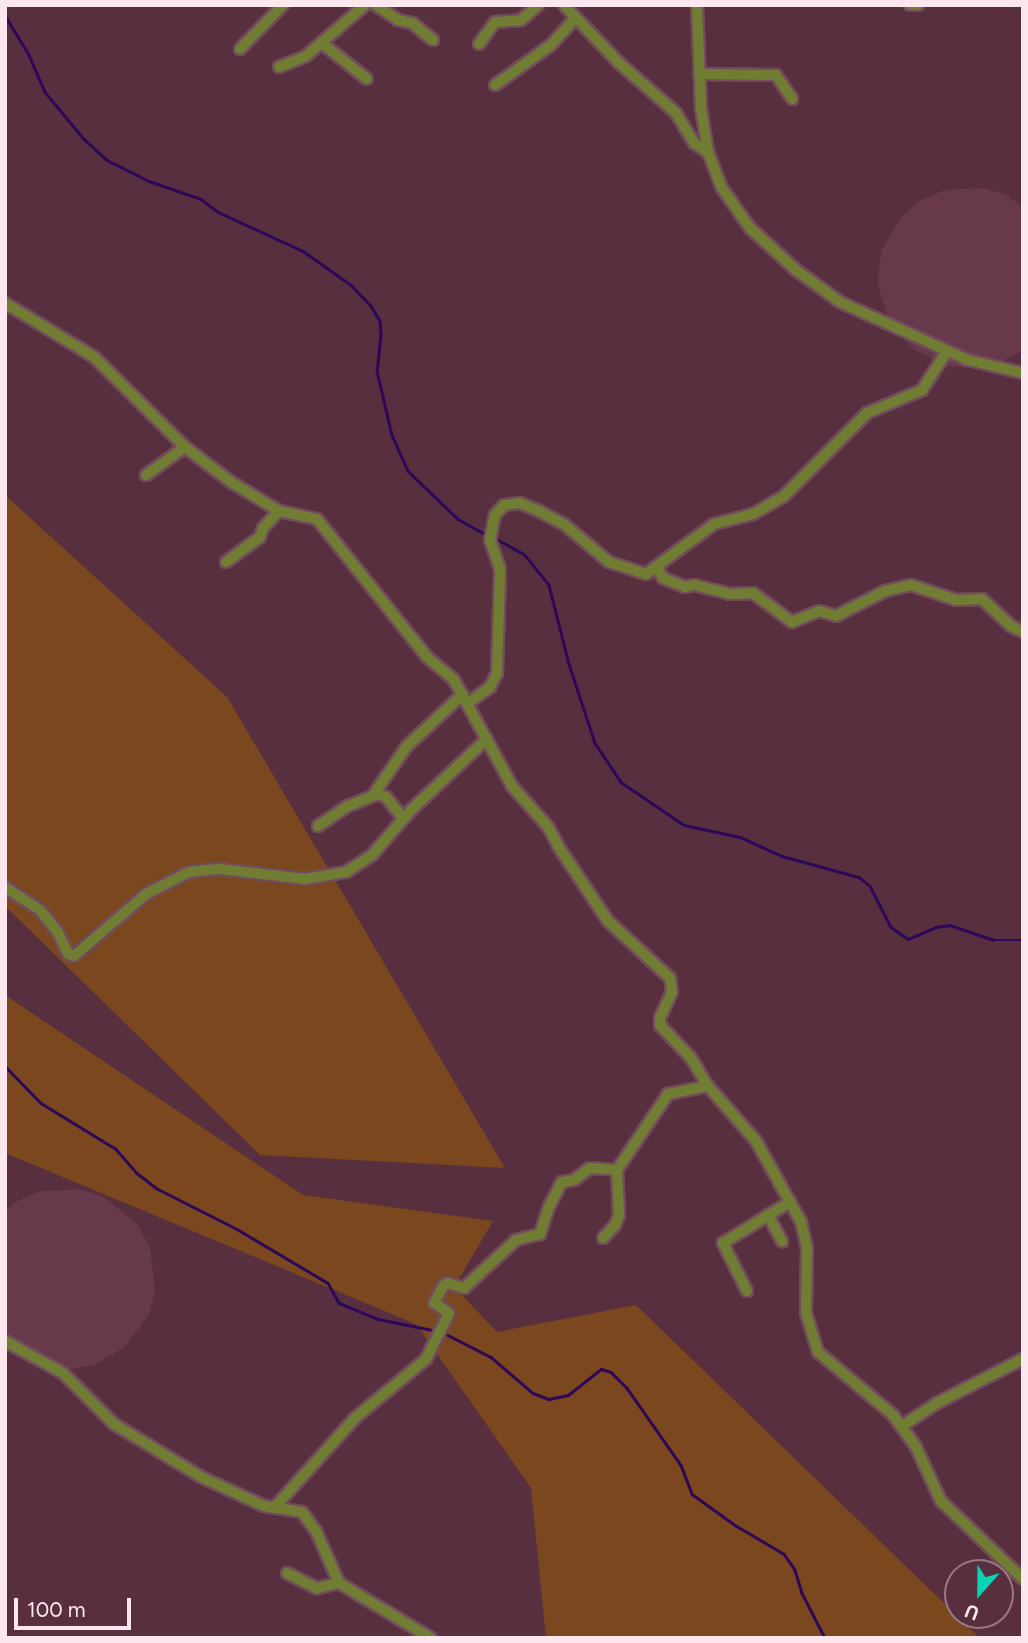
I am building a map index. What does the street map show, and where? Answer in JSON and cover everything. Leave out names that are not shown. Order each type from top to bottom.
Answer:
[{"type":"street","points":[[240,49],[283,5]]},
{"type":"street","points":[[279,66],[306,56],[323,44],[365,5]]},
{"type":"street","points":[[376,5],[398,20],[412,23],[433,40]]},
{"type":"street","points":[[479,44],[495,22],[521,20],[538,5]]},
{"type":"street","points":[[564,5],[646,89],[677,113],[694,143],[708,152]]},
{"type":"street","points":[[697,5],[701,108],[708,152],[722,188],[737,213],[796,270],[840,302],[947,351],[989,367],[1023,373]]},
{"type":"street","points":[[910,5],[918,5]]},
{"type":"street","points":[[495,85],[551,45],[575,18]]},
{"type":"street","points":[[323,44],[367,79]]},
{"type":"street","points":[[701,74],[776,75],[792,99]]},
{"type":"street","points":[[5,303],[94,357],[185,447],[231,482],[279,511],[321,522],[427,657],[450,675],[466,699],[512,786],[549,828],[608,921],[670,978],[672,992],[660,1018],[660,1025],[691,1058],[708,1086],[756,1141],[805,1232],[805,1300],[815,1347],[831,1365],[885,1407],[902,1426],[916,1447],[941,1501],[1023,1580]]},
{"type":"street","points":[[318,826],[373,794],[407,746],[466,699],[490,687],[497,673],[500,569],[490,536],[495,515],[500,509],[508,503],[520,503],[565,526],[609,562],[646,574],[714,524],[753,514],[783,496],[867,413],[922,390],[947,351]]},
{"type":"street","points":[[146,475],[185,447]]},
{"type":"street","points":[[226,562],[260,537],[263,528],[279,511]]},
{"type":"street","points":[[657,568],[663,578],[685,587],[694,585],[729,594],[753,593],[792,622],[819,611],[836,616],[885,591],[911,584],[956,600],[982,599],[1010,626],[1023,632]]},
{"type":"street","points":[[5,887],[40,910],[57,931],[68,954],[75,956],[146,894],[173,877],[210,868],[305,879],[346,873],[366,862],[403,818],[487,739]]},
{"type":"street","points":[[373,794],[384,796],[403,818]]},
{"type":"street","points":[[603,1238],[618,1220],[617,1170],[668,1094],[708,1086]]},
{"type":"street","points":[[274,1508],[355,1418],[426,1359],[449,1313],[434,1303],[443,1286],[447,1283],[464,1288],[516,1240],[541,1234],[549,1207],[562,1182],[574,1180],[590,1168],[617,1170]]},
{"type":"street","points":[[747,1291],[723,1243],[789,1202]]},
{"type":"street","points":[[768,1215],[782,1241]]},
{"type":"street","points":[[6,1343],[63,1373],[80,1387],[103,1415],[137,1440],[201,1476],[274,1508],[298,1510],[309,1519],[339,1583],[431,1638]]},
{"type":"street","points":[[902,1426],[937,1403],[1023,1359]]},
{"type":"street","points":[[287,1573],[317,1588],[339,1583]]},
{"type":"shaded area","points":[[983,188],[1007,195],[1023,208],[1023,350],[998,364],[975,368],[947,366],[913,349],[888,319],[877,281],[882,249],[902,216],[921,200],[945,190]]},
{"type":"shaded area","points":[[5,495],[227,697],[505,1168],[260,1155],[5,906]]},
{"type":"shaded area","points":[[5,995],[303,1195],[493,1221],[454,1287],[497,1332],[636,1305],[944,1603],[944,1629],[971,1629],[980,1638],[546,1638],[531,1488],[416,1324],[5,1153]]},
{"type":"shaded area","points":[[79,1189],[104,1197],[137,1224],[150,1247],[155,1290],[149,1314],[125,1347],[94,1365],[71,1369],[43,1367],[5,1346],[5,1211],[17,1201],[41,1191]]},
{"type":"waterway","points":[[5,15],[29,55],[45,92],[84,139],[107,160],[149,181],[201,199],[218,212],[303,251],[351,285],[372,307],[380,321],[377,371],[392,435],[408,471],[458,519],[487,535]]},
{"type":"waterway","points":[[493,537],[524,554],[549,585],[569,664],[595,743],[621,782],[684,825],[740,837],[782,856],[859,877],[870,886],[891,927],[908,939],[936,927],[950,925],[994,940],[1023,940]]},
{"type":"waterway","points":[[5,1066],[41,1103],[116,1149],[137,1173],[156,1188],[237,1229],[328,1283],[339,1303],[378,1319],[437,1331]]},
{"type":"waterway","points":[[444,1333],[491,1357],[533,1393],[549,1399],[568,1395],[601,1369],[611,1372],[627,1388],[681,1465],[692,1494],[735,1525],[784,1554],[795,1570],[802,1593],[825,1638]]}]
